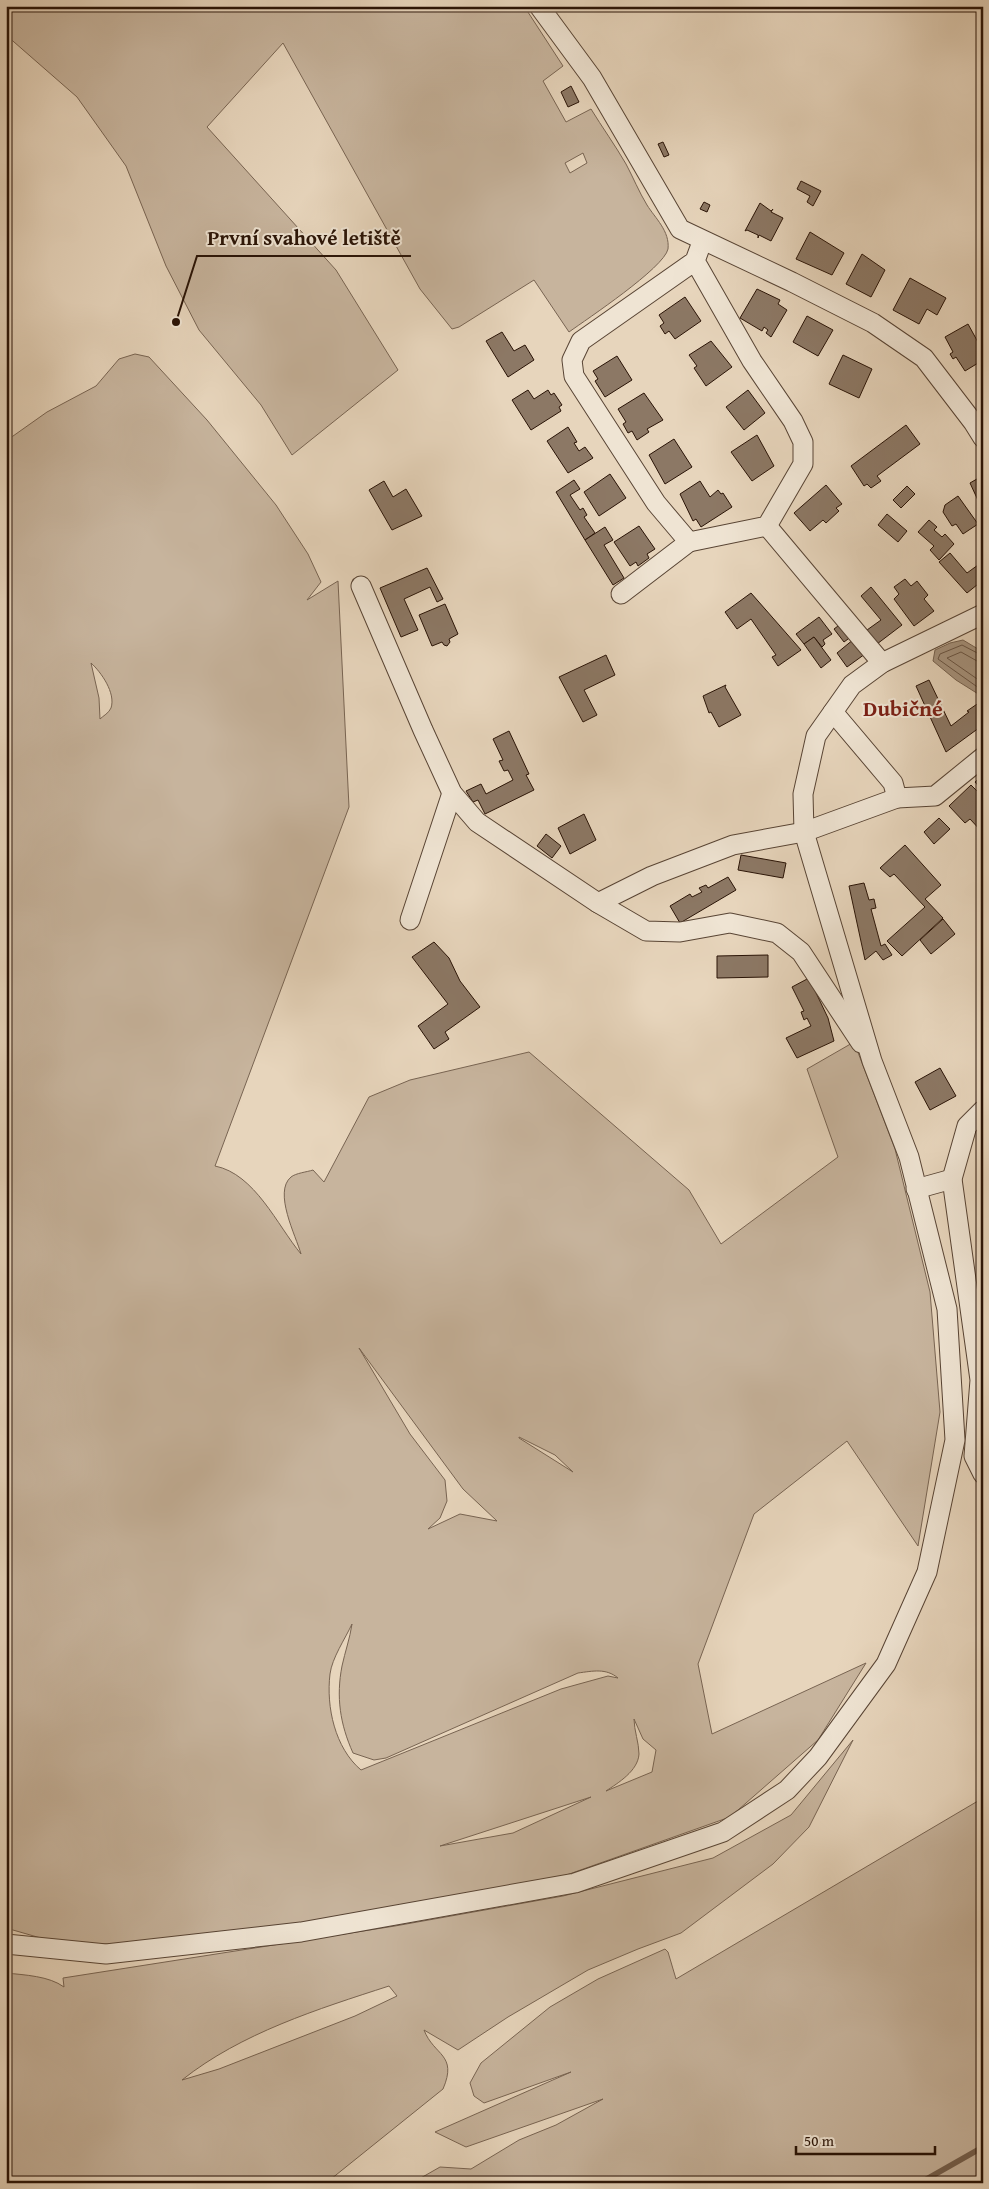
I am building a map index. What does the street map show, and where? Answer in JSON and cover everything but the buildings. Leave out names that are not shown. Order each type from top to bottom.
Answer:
[{"type":"street","points":[[539,6],[592,78],[680,230],[702,242],[792,282],[872,323],[924,358],[983,438]]},
{"type":"street","points":[[689,542],[656,503],[574,376],[572,360],[581,340],[695,261],[702,242]]},
{"type":"street","points":[[621,594],[689,542],[767,526],[803,464],[803,442],[793,421],[752,361],[695,261]]},
{"type":"street","points":[[767,526],[882,663]]},
{"type":"street","points":[[361,586],[422,730],[452,793],[477,822],[598,903],[646,930],[680,932],[730,923],[777,932],[801,952],[872,1061]]},
{"type":"street","points":[[6,1944],[106,1954],[116,1953],[301,1932],[575,1883],[723,1832],[787,1790],[818,1757],[886,1664],[927,1572],[955,1440],[947,1309],[916,1189],[910,1157],[872,1061],[804,832],[803,794],[816,736],[852,685],[882,663],[983,614]]},
{"type":"street","points":[[833,712],[893,783],[897,798]]},
{"type":"street","points":[[598,903],[652,876],[733,845],[804,832],[897,798],[936,796],[983,757]]},
{"type":"street","points":[[410,920],[452,793]]},
{"type":"street","points":[[983,1110],[967,1126],[952,1179],[980,1380],[974,1456],[983,1474]]},
{"type":"street","points":[[916,1189],[952,1179]]},
{"type":"shaded area","points":[[6,6],[524,6],[563,66],[543,81],[566,122],[591,109],[626,164],[647,205],[661,225],[667,236],[668,249],[663,257],[640,280],[569,332],[534,280],[459,327],[452,329],[420,289],[283,43],[207,127],[336,270],[398,370],[292,455],[261,405],[199,330],[166,266],[126,166],[77,97],[6,35]],"holes":[[[583,153],[587,163],[570,173],[565,163]]]},
{"type":"shaded area","points":[[135,354],[149,357],[207,420],[276,505],[308,554],[321,582],[307,600],[338,581],[349,807],[215,1166],[229,1171],[242,1179],[253,1190],[264,1202],[301,1254],[287,1214],[284,1193],[286,1184],[291,1177],[313,1170],[324,1182],[369,1097],[410,1080],[529,1052],[689,1190],[721,1244],[838,1157],[807,1069],[854,1042],[895,1149],[930,1292],[940,1412],[918,1546],[847,1441],[754,1514],[698,1664],[712,1734],[866,1663],[818,1740],[730,1817],[558,1878],[375,1912],[148,1945],[58,1943],[6,1928],[6,441],[47,412],[96,386],[119,359]],"holes":[[[91,663],[107,683],[112,702],[111,708],[100,719],[99,698]],[[359,1348],[463,1489],[497,1521],[460,1514],[428,1529],[440,1518],[447,1501],[445,1480],[410,1434]],[[519,1437],[555,1455],[573,1472],[519,1438]],[[352,1624],[340,1677],[340,1710],[345,1732],[353,1753],[374,1760],[386,1758],[578,1673],[604,1671],[618,1678],[608,1676],[561,1689],[361,1770],[352,1761],[339,1739],[331,1713],[330,1674],[336,1655]],[[634,1719],[643,1739],[656,1750],[652,1772],[606,1791],[627,1776],[638,1760],[639,1750]],[[591,1797],[513,1833],[440,1846]]]},
{"type":"shaded area","points":[[853,1740],[809,1827],[773,1864],[681,1933],[588,1970],[508,2017],[458,2050],[424,2030],[428,2039],[446,2062],[448,2069],[443,2089],[326,2183],[6,2183],[6,1973],[44,1978],[64,1987],[63,1978],[395,1926],[563,1896],[713,1858],[791,1815]],"holes":[[[389,1986],[397,1996],[355,2016],[219,2069],[182,2080],[205,2063],[229,2049],[308,2013]]]},
{"type":"shaded area","points":[[983,1798],[983,2183],[412,2183],[440,2167],[471,2169],[519,2140],[556,2125],[603,2099],[466,2147],[435,2132],[571,2072],[484,2103],[474,2096],[470,2083],[481,2063],[550,2007],[598,1979],[665,1949],[668,1952],[676,1979]]},
{"type":"water","points":[[963,640],[983,652],[983,697],[956,680],[933,661],[935,650],[950,643]]},
{"type":"waterway","points":[[911,2183],[925,2180],[983,2147]]},
{"type":"place","name":"První svahové letiště","points":[[176,322]]},
{"type":"district","name":"Dubičné","points":[[903,708]]}]
